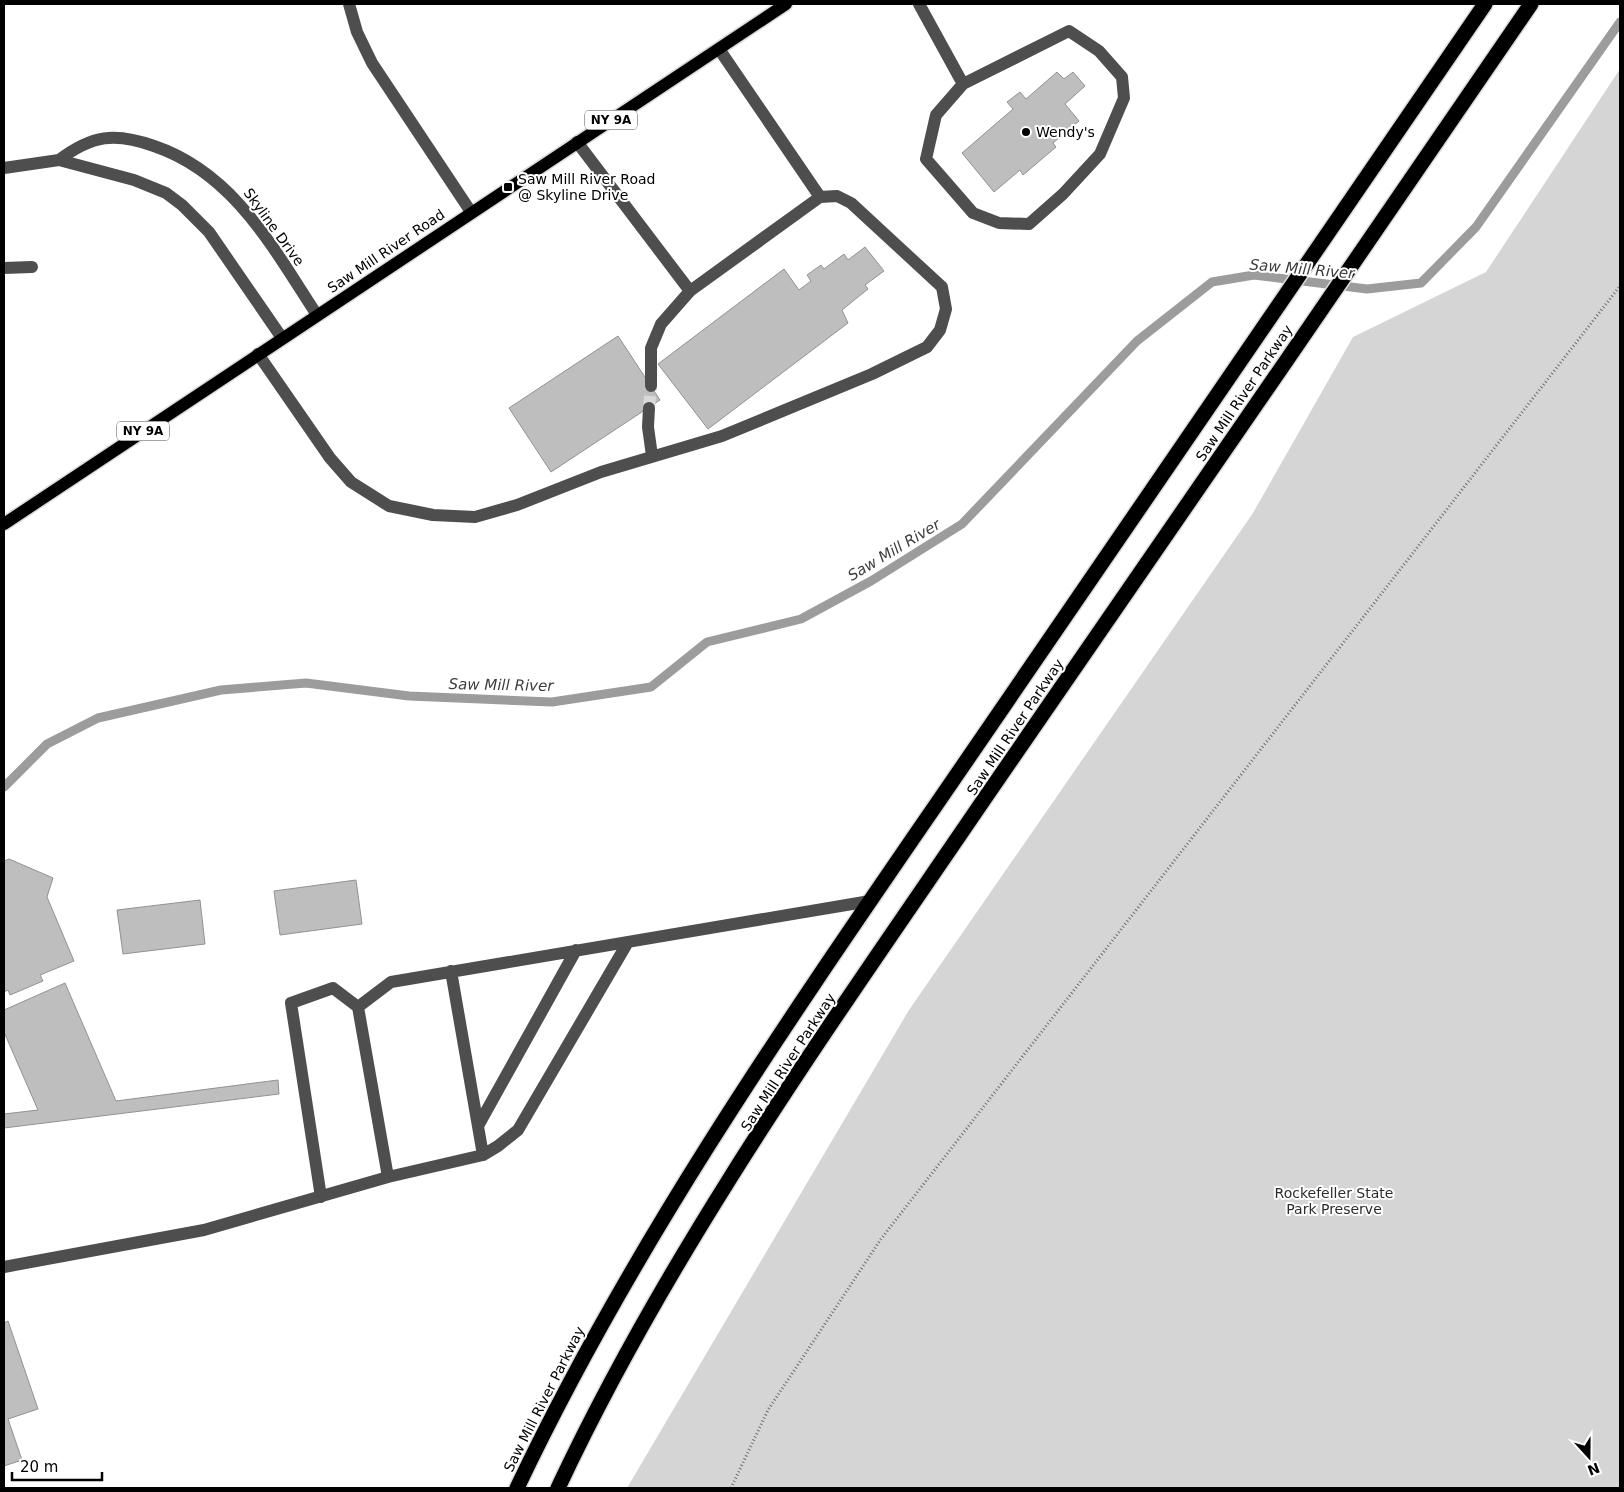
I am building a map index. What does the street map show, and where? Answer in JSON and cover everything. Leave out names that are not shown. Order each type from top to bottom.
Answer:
[{"type":"highway","name":"Saw Mill River Parkway","points":[[517,1488],[579,1363],[643,1250],[749,1080],[1485,4]]},
{"type":"highway","name":"Saw Mill River Parkway","points":[[558,1488],[619,1370],[673,1274],[786,1093],[1531,4]]},
{"type":"main road","name":"Saw Mill River Road","points":[[4,524],[786,4]]},
{"type":"street","points":[[349,4],[357,32],[372,63],[472,212]]},
{"type":"street","points":[[918,4],[963,84]]},
{"type":"street","points":[[1069,31],[1099,51],[1122,77],[1124,98],[1100,154],[1063,194],[1029,224],[999,223],[973,213],[926,159],[936,115],[963,84],[1069,31]]},
{"type":"street","points":[[719,49],[820,197]]},
{"type":"street","name":"Skyline Drive","points":[[59,160],[85,143],[106,137],[144,142],[185,159],[223,186],[240,203],[270,243],[317,315]]},
{"type":"street","points":[[577,142],[690,290]]},
{"type":"street","name":"Skyline Drive","points":[[4,168],[59,160],[150,186],[182,205],[197,218],[222,249],[282,338]]},
{"type":"street","points":[[258,354],[336,464],[351,482],[390,506],[433,515],[474,517],[517,505],[602,472],[722,436],[872,374],[927,347],[940,330],[946,309],[942,287],[851,203],[838,196],[820,197],[690,290],[661,324],[654,340],[651,348],[651,386]]},
{"type":"street","points":[[4,268],[32,267]]},
{"type":"street","points":[[649,408],[648,428],[652,456]]},
{"type":"street","points":[[358,1007],[390,982],[870,901]]},
{"type":"street","points":[[4,1267],[204,1230],[388,1177],[483,1155],[518,1130],[628,942]]},
{"type":"street","points":[[478,1126],[576,950]]},
{"type":"street","points":[[451,971],[483,1155]]},
{"type":"street","points":[[321,1197],[291,1004],[333,988],[358,1007],[388,1177]]},
{"type":"path","points":[[731,1488],[768,1410],[881,1239],[1620,286]]},
{"type":"green space","name":"Rockefeller State Park Preserve","points":[[1620,69],[1620,1488],[627,1488],[909,1010],[1253,513],[1353,337],[1486,272]]},
{"type":"building","name":"Wendy's","points":[[1057,72],[1064,79],[1073,72],[1085,86],[1065,104],[1079,121],[1053,143],[1056,147],[1023,175],[1020,170],[994,192],[962,153],[1013,109],[1007,102],[1020,92],[1026,99]]},
{"type":"building","points":[[865,247],[884,271],[865,285],[868,289],[842,310],[848,323],[708,429],[658,364],[784,269],[799,290],[811,281],[807,275],[821,265],[824,269],[844,254],[848,260]]},
{"type":"building","points":[[618,336],[660,400],[551,472],[509,408]]},
{"type":"building","points":[[9,859],[53,878],[47,897],[74,961],[40,975],[43,981],[10,995],[8,990],[4,992],[4,861]]},
{"type":"building","points":[[356,880],[362,924],[280,935],[274,891]]},
{"type":"building","points":[[200,900],[205,944],[123,954],[117,910]]},
{"type":"building","points":[[65,983],[116,1101],[278,1080],[279,1094],[4,1128],[4,1114],[38,1110],[4,1032],[4,1010]]},
{"type":"building","points":[[8,1321],[38,1409],[8,1419],[22,1460],[4,1466],[4,1323]]},
{"type":"waterway","name":"Saw Mill River","points":[[4,787],[47,744],[98,718],[221,690],[306,683],[409,696],[552,702],[651,687],[707,642],[801,619],[871,581],[962,524],[1137,341],[1212,282],[1254,275],[1367,289],[1421,283],[1476,227],[1620,22]]},
{"type":"tunnel","points":[[649,408],[651,386]]},
{"type":"place","name":"Wendy's","points":[[1026,132]]},
{"type":"place","name":"Saw Mill River Road @ Skyline Drive","points":[[508,187]]}]
